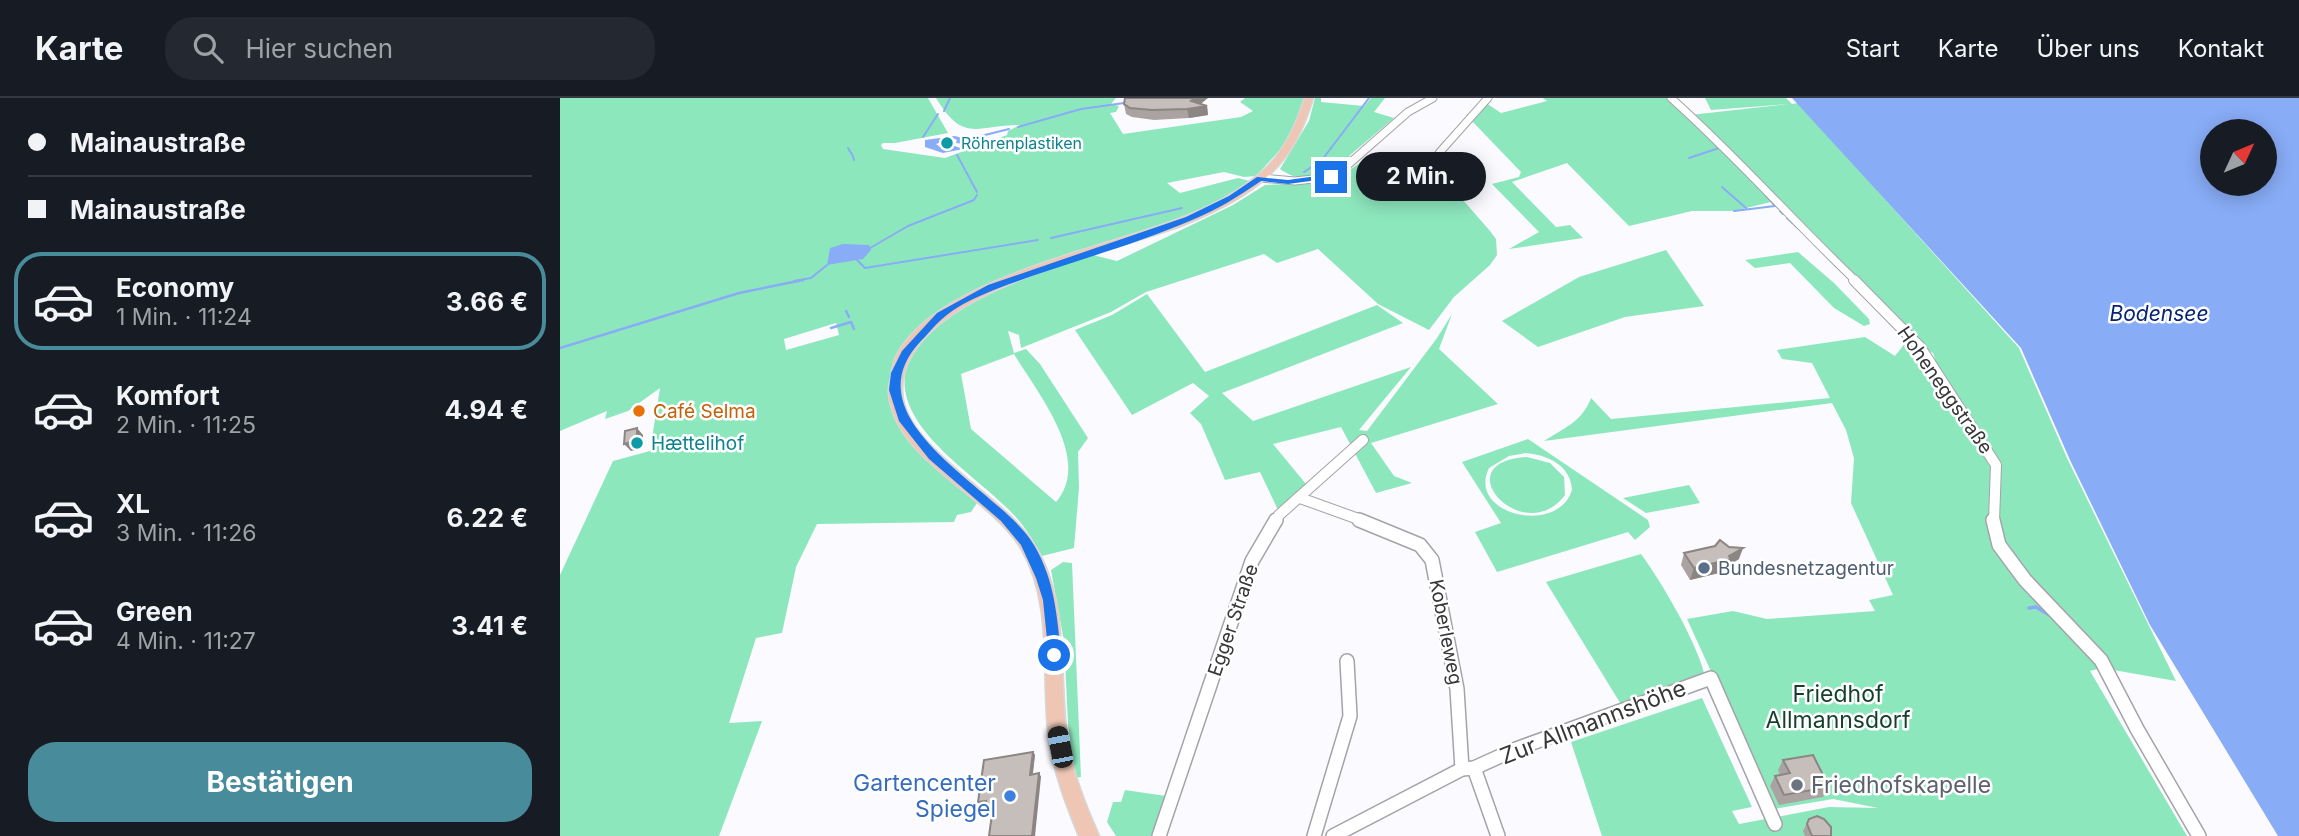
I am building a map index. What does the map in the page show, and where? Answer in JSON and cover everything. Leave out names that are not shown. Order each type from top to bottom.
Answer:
[{"type":"main road","points":[[1089,836],[1065,774],[1057,732],[1053,627],[1043,578],[1026,543],[1005,518],[917,440],[898,406],[896,373],[907,351],[923,331],[961,302],[1020,276],[1189,219],[1231,198],[1264,175],[1297,135],[1309,98]]},
{"type":"street","points":[[1264,175],[1288,182],[1331,177],[1349,167],[1410,110],[1433,98]]},
{"type":"street","points":[[1441,175],[1436,165],[1439,153],[1488,98]]},
{"type":"street","name":"Hoheneggstraße","points":[[1671,98],[1730,151],[1784,212],[1895,319],[1920,347],[1996,465],[1993,519],[1999,545],[2025,580],[2101,660],[2137,729],[2199,836]]},
{"type":"street","name":"Egger Straße","points":[[1159,836],[1252,561],[1279,515],[1363,440]]},
{"type":"street","name":"Koberleweg","points":[[1300,498],[1395,533],[1420,545],[1432,561],[1457,689],[1468,768],[1498,836]]},
{"type":"street","points":[[1314,836],[1349,716],[1347,661]]},
{"type":"street","name":"Zur Allmannshöhe","points":[[1333,836],[1468,768],[1711,678],[1775,824]]},
{"type":"green space","points":[[560,98],[928,98],[948,133],[881,145],[883,149],[945,158],[1007,135],[1008,131],[1020,125],[981,129],[963,127],[955,122],[936,98],[1116,98],[1111,104],[1119,106],[1116,112],[1110,113],[1123,134],[1241,117],[1253,111],[1240,102],[1245,98],[1306,98],[1290,139],[1256,176],[1244,177],[1224,172],[1167,183],[1180,193],[1238,178],[1254,182],[1226,201],[1162,232],[1093,255],[1117,261],[1233,205],[1265,185],[1320,183],[1341,176],[1363,161],[1420,176],[1436,169],[1496,239],[1497,255],[1490,265],[1454,297],[1429,330],[1378,304],[1318,249],[1277,263],[1264,254],[1146,292],[1111,312],[1021,348],[1019,335],[1008,331],[1014,353],[1026,349],[1040,364],[1088,438],[1078,452],[1079,488],[1074,548],[1042,556],[1016,517],[927,434],[912,411],[905,387],[908,361],[926,334],[952,313],[917,337],[890,396],[929,461],[977,503],[971,512],[957,515],[954,522],[817,524],[796,567],[782,633],[756,638],[729,723],[762,721],[719,836],[560,836],[560,575],[613,461],[650,451],[660,388],[628,411],[605,419],[607,411],[560,431]],"holes":[[[836,323],[839,335],[786,350],[784,339]],[[1014,354],[1058,426],[1065,447],[1068,466],[1066,485],[1056,502],[971,429],[961,374]]]},
{"type":"green space","points":[[1315,98],[1321,98],[1321,102],[1364,106],[1371,98],[1385,98],[1374,112],[1394,118],[1349,156],[1356,159],[1338,169],[1309,178],[1290,175],[1280,169],[1309,121]]},
{"type":"green space","name":"Friedhof Allmannsdorf","points":[[1543,98],[1671,98],[1690,115],[1789,104],[1711,110],[1705,98],[1786,98],[1792,104],[1798,103],[2019,348],[2067,458],[2176,681],[2102,668],[2090,671],[2187,836],[1602,836],[1571,742],[1702,698],[1752,807],[1732,811],[1739,824],[1829,807],[1878,808],[1833,799],[1774,809],[1687,619],[1733,611],[1767,619],[1875,611],[1869,600],[1893,595],[1851,503],[1854,458],[1846,430],[1832,403],[1544,441],[1577,419],[1591,398],[1611,419],[1830,398],[1812,363],[1782,359],[1777,350],[1865,337],[1895,356],[1909,338],[1939,373],[1933,353],[1920,347],[1775,201],[1734,211],[1692,211],[1629,226],[1567,163],[1512,182],[1556,227],[1570,225],[1583,238],[1509,249],[1539,232],[1492,184],[1519,177],[1521,172],[1471,120],[1486,103],[1501,113],[1547,101]]},
{"type":"green space","points":[[1666,250],[1704,306],[1625,317],[1538,347],[1502,321],[1579,277]]},
{"type":"green space","points":[[1798,252],[1834,283],[1869,319],[1870,324],[1864,326],[1834,308],[1790,263],[1755,268],[1745,260]]},
{"type":"green space","points":[[1147,294],[1205,372],[1377,305],[1403,323],[1222,393],[1253,421],[1411,367],[1359,430],[1367,431],[1452,314],[1439,349],[1498,404],[1371,443],[1394,476],[1412,483],[1376,493],[1341,427],[1273,444],[1306,484],[1278,510],[1260,472],[1225,480],[1201,424],[1190,413],[1209,396],[1193,383],[1132,415],[1075,330],[1112,315]]},
{"type":"green space","points":[[1528,439],[1648,520],[1650,527],[1635,540],[1628,532],[1497,572],[1475,532],[1501,523],[1462,462]],"holes":[[[1534,454],[1550,459],[1563,468],[1571,481],[1572,490],[1563,504],[1550,513],[1534,516],[1501,508],[1490,498],[1485,484],[1489,468],[1509,456]]]},
{"type":"green space","points":[[1527,457],[1550,463],[1564,477],[1565,495],[1548,509],[1530,513],[1513,508],[1499,498],[1491,486],[1491,473],[1503,462]]},
{"type":"green space","points":[[1689,485],[1700,503],[1646,513],[1623,498]]},
{"type":"green space","points":[[1641,554],[1677,612],[1704,673],[1696,680],[1622,706],[1546,582]]},
{"type":"green space","points":[[1063,562],[1072,563],[1081,777],[1075,778],[1068,723],[1064,641],[1051,570]]},
{"type":"green space","points":[[1125,790],[1173,797],[1159,836],[1116,836],[1107,822],[1113,802],[1121,802]]},
{"type":"water","name":"Bodensee","points":[[1792,98],[2299,98],[2299,836],[2278,836],[2150,625],[2070,460],[2021,348]]},
{"type":"water","points":[[955,136],[966,139],[968,146],[961,146],[964,144],[956,143],[957,140],[953,138],[936,144],[940,147],[953,142],[952,145],[963,149],[943,153],[925,147],[925,140]]},
{"type":"water","points":[[843,244],[869,245],[871,250],[863,259],[827,265],[830,248]]},
{"type":"building","points":[[1125,98],[1195,98],[1191,101],[1207,106],[1152,110],[1130,108],[1124,104]]},
{"type":"building","points":[[637,428],[637,440],[624,444],[625,431]]},
{"type":"building","points":[[1720,540],[1729,547],[1743,548],[1729,556],[1731,559],[1694,568],[1684,553],[1715,546]]},
{"type":"building","name":"Gartencenter Spiegel","points":[[1033,752],[1030,775],[1039,773],[1032,836],[989,836],[993,807],[985,808],[986,801],[978,802],[984,760]]},
{"type":"building","points":[[1813,755],[1829,787],[1784,795],[1775,776],[1790,773],[1783,760]]},
{"type":"building","points":[[1817,816],[1831,827],[1831,836],[1812,836],[1807,824],[1809,819]]},
{"type":"waterway","points":[[944,111],[950,98]]},
{"type":"waterway","points":[[1304,172],[1322,160],[1369,98]]},
{"type":"waterway","points":[[1018,127],[1081,109],[1124,103]]},
{"type":"waterway","points":[[923,137],[938,114]]},
{"type":"waterway","points":[[973,138],[1009,129]]},
{"type":"waterway","points":[[848,148],[851,153]]},
{"type":"waterway","points":[[1689,158],[1719,148]]},
{"type":"waterway","points":[[852,154],[854,160]]},
{"type":"waterway","points":[[957,155],[977,192]]},
{"type":"waterway","points":[[1722,187],[1746,208]]},
{"type":"waterway","points":[[1734,211],[1775,206],[1765,194]]},
{"type":"waterway","points":[[870,248],[908,226],[974,200],[977,195]]},
{"type":"waterway","points":[[1051,238],[1182,208]]},
{"type":"waterway","points":[[1780,211],[1783,214]]},
{"type":"waterway","points":[[1787,218],[1800,230]]},
{"type":"waterway","points":[[857,260],[865,268],[1038,240]]},
{"type":"waterway","points":[[794,281],[811,278],[827,265]]},
{"type":"waterway","points":[[560,348],[739,293],[803,280]]},
{"type":"waterway","points":[[846,311],[849,317]]},
{"type":"waterway","points":[[831,328],[851,322],[854,329]]},
{"type":"waterway","points":[[2029,608],[2036,607],[2051,616]]},
{"type":"place","name":"Röhrenplastiken","points":[[947,143]]},
{"type":"place","name":"Café Selma","points":[[639,411]]},
{"type":"place","name":"Hættelihof","points":[[637,443]]},
{"type":"place","name":"Bundesnetzagentur","points":[[1704,568]]},
{"type":"place","name":"Friedhofskapelle","points":[[1797,785]]},
{"type":"place","name":"Gartencenter Spiegel","points":[[1010,796]]},
{"type":"route","points":[[1054,655],[1049,600],[1043,578],[1026,543],[1005,518],[933,456],[917,440],[904,421],[895,390],[896,373],[907,351],[940,315],[991,287],[1189,219],[1231,198],[1260,178],[1288,182],[1331,177]]}]
